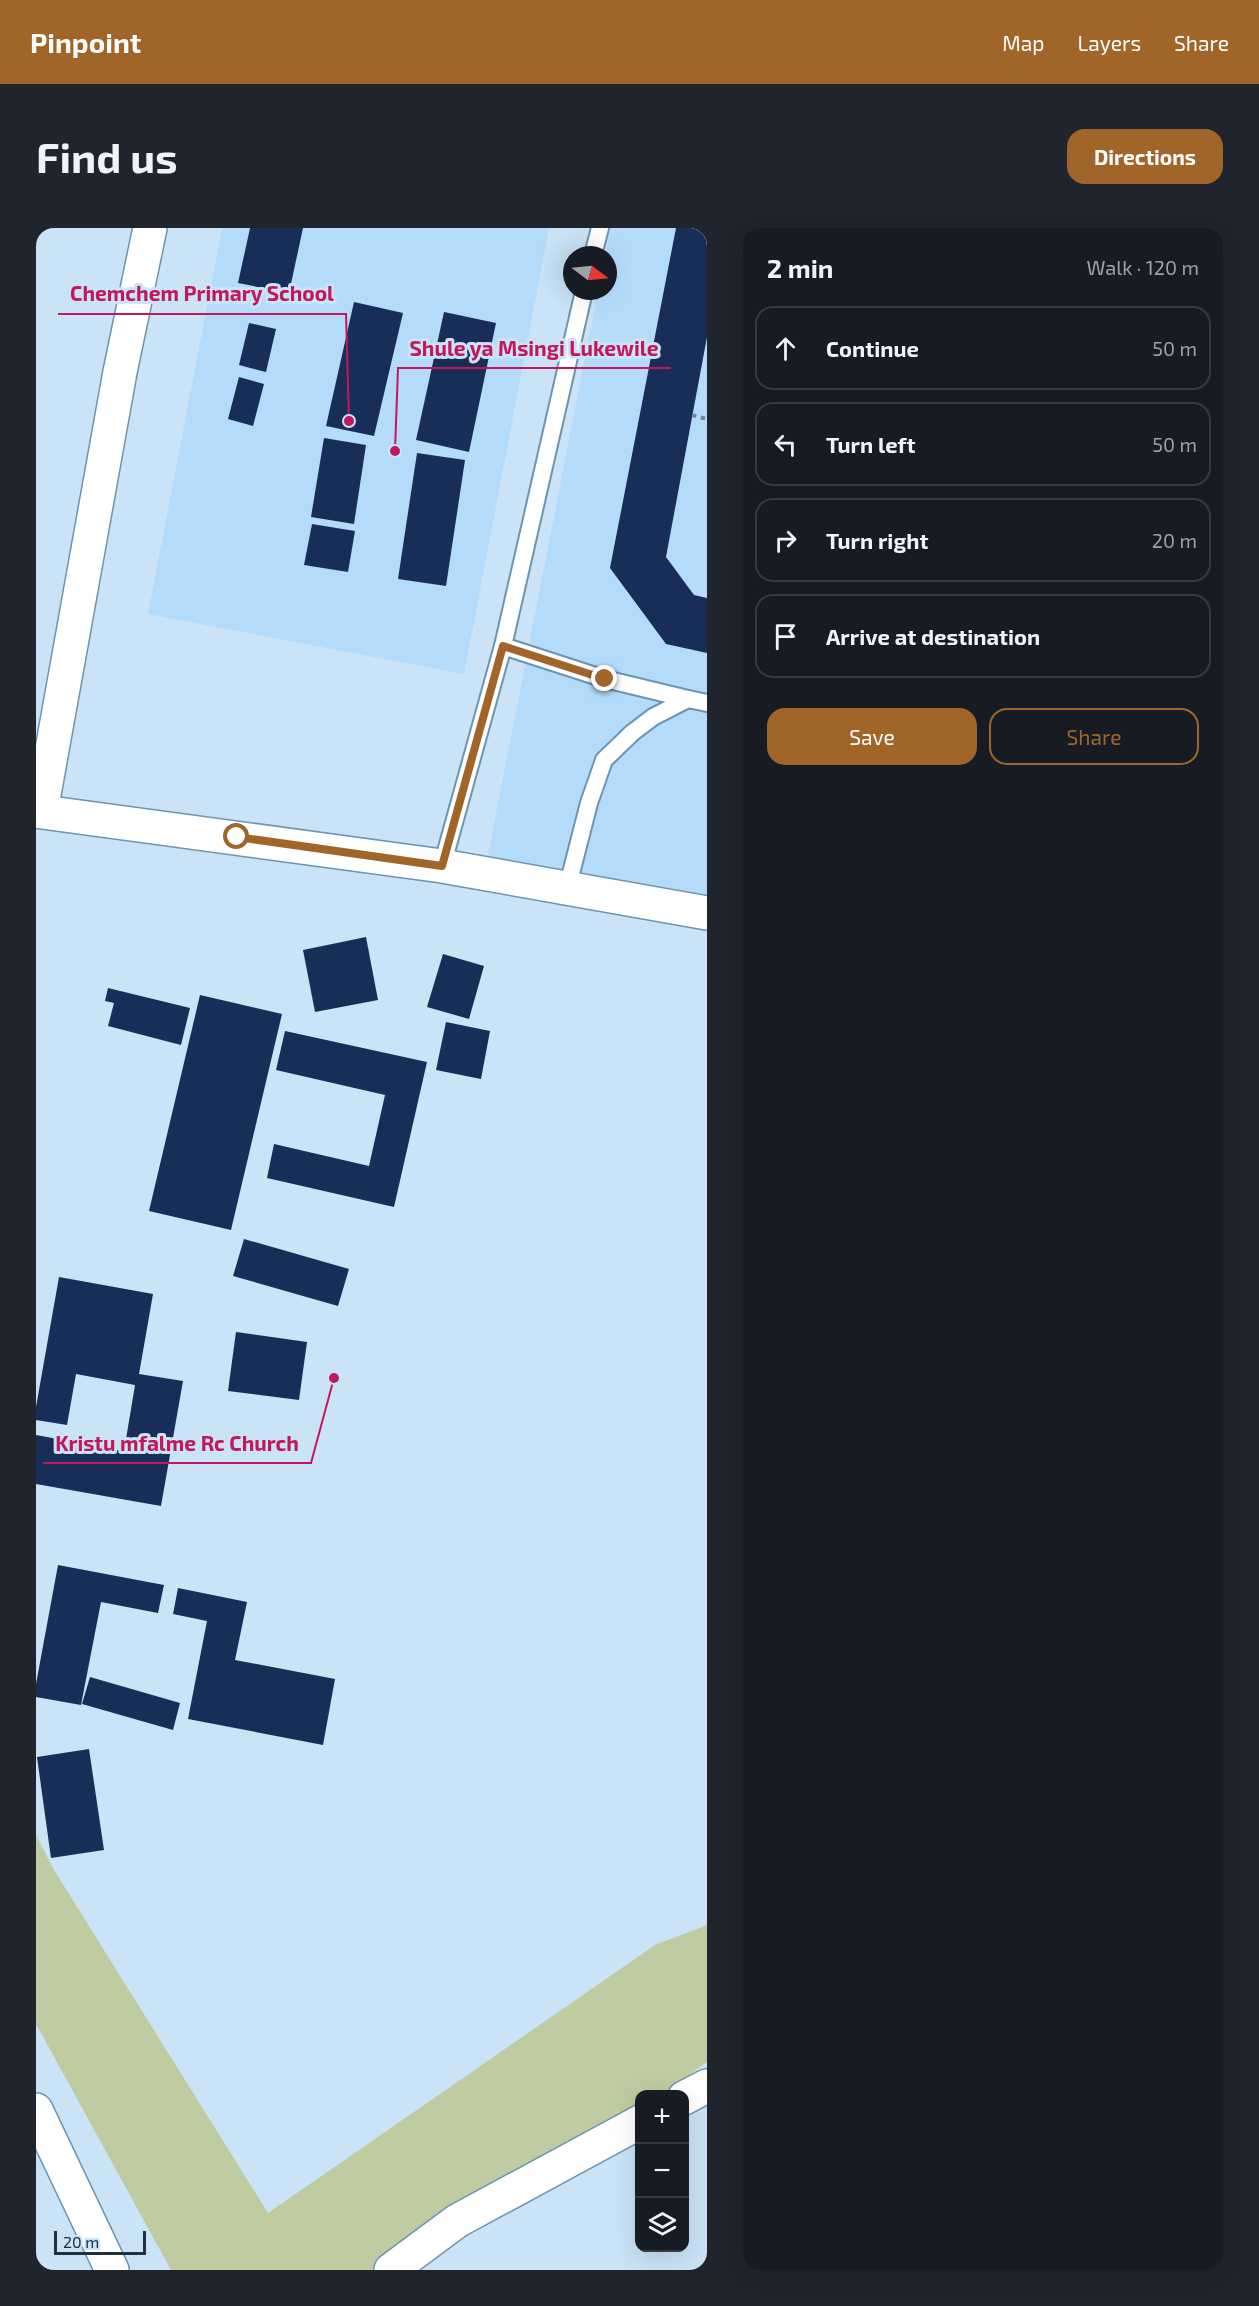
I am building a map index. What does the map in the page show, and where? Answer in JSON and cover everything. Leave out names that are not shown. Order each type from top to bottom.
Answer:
[{"type":"street","points":[[150,228],[120,372],[38,818],[442,866],[707,913]]},
{"type":"street","points":[[689,2095],[707,2086]]},
{"type":"street","points":[[36,2110],[112,2270]]},
{"type":"street","points":[[391,2270],[457,2221],[635,2124]]},
{"type":"lane","points":[[595,246],[600,228]]},
{"type":"lane","points":[[442,866],[503,646],[582,300]]},
{"type":"lane","points":[[503,646],[605,679],[707,703]]},
{"type":"lane","points":[[567,889],[589,803],[604,760],[632,733],[653,717],[688,699]]},
{"type":"path","points":[[692,415],[707,419]]},
{"type":"shaded area","points":[[222,228],[549,228],[464,674],[148,614]]},
{"type":"shaded area","points":[[611,228],[707,228],[707,905],[673,901],[488,855],[596,300],[617,300],[617,246],[607,246]]},
{"type":"green space","points":[[36,1835],[54,1870],[268,2213],[655,1945],[707,1925],[707,2062],[668,2090],[635,2090],[635,2114],[416,2270],[171,2270],[36,2024]]},
{"type":"building","points":[[250,228],[303,228],[289,293],[238,283]]},
{"type":"building","points":[[676,228],[707,228],[707,337],[666,557],[694,595],[707,598],[707,653],[666,644],[610,568]]},
{"type":"building","points":[[354,302],[403,313],[374,436],[326,426]]},
{"type":"building","points":[[444,312],[496,323],[469,452],[416,440]]},
{"type":"building","points":[[249,323],[276,329],[266,372],[239,365]]},
{"type":"building","points":[[239,377],[264,384],[253,426],[228,419]]},
{"type":"building","points":[[324,438],[366,445],[354,524],[311,517]]},
{"type":"building","points":[[417,453],[465,460],[446,586],[398,579]]},
{"type":"building","points":[[312,524],[355,531],[348,572],[304,565]]},
{"type":"building","points":[[366,937],[378,1000],[315,1012],[303,950]]},
{"type":"building","points":[[443,954],[484,966],[469,1019],[427,1007]]},
{"type":"building","points":[[108,988],[190,1008],[181,1045],[108,1026],[114,1003],[105,1001]]},
{"type":"building","points":[[200,995],[282,1014],[231,1230],[149,1211]]},
{"type":"building","points":[[446,1022],[490,1031],[481,1079],[436,1070]]},
{"type":"building","points":[[285,1031],[427,1062],[394,1207],[267,1178],[274,1144],[369,1166],[385,1095],[276,1070]]},
{"type":"building","points":[[244,1239],[349,1269],[338,1306],[233,1276]]},
{"type":"building","points":[[59,1277],[153,1294],[139,1374],[183,1381],[161,1506],[36,1484],[36,1435],[124,1451],[135,1385],[76,1374],[67,1425],[36,1420],[36,1407]]},
{"type":"building","points":[[236,1332],[307,1342],[299,1400],[228,1391]]},
{"type":"building","points":[[58,1565],[164,1585],[158,1613],[101,1602],[81,1705],[36,1697],[36,1684]]},
{"type":"building","points":[[178,1588],[247,1602],[235,1660],[335,1679],[323,1745],[188,1719],[207,1621],[173,1614]]},
{"type":"building","points":[[90,1677],[180,1703],[173,1730],[82,1704]]},
{"type":"building","points":[[89,1749],[104,1850],[51,1858],[37,1757]]},
{"type":"place","name":"Chemchem Primary School","points":[[349,421]]},
{"type":"place","name":"Shule ya Msingi Lukewile","points":[[395,451]]},
{"type":"place","name":"Kristu mfalme Rc Church","points":[[334,1378]]},
{"type":"route","points":[[237,837],[442,866],[503,646],[605,679]]}]
